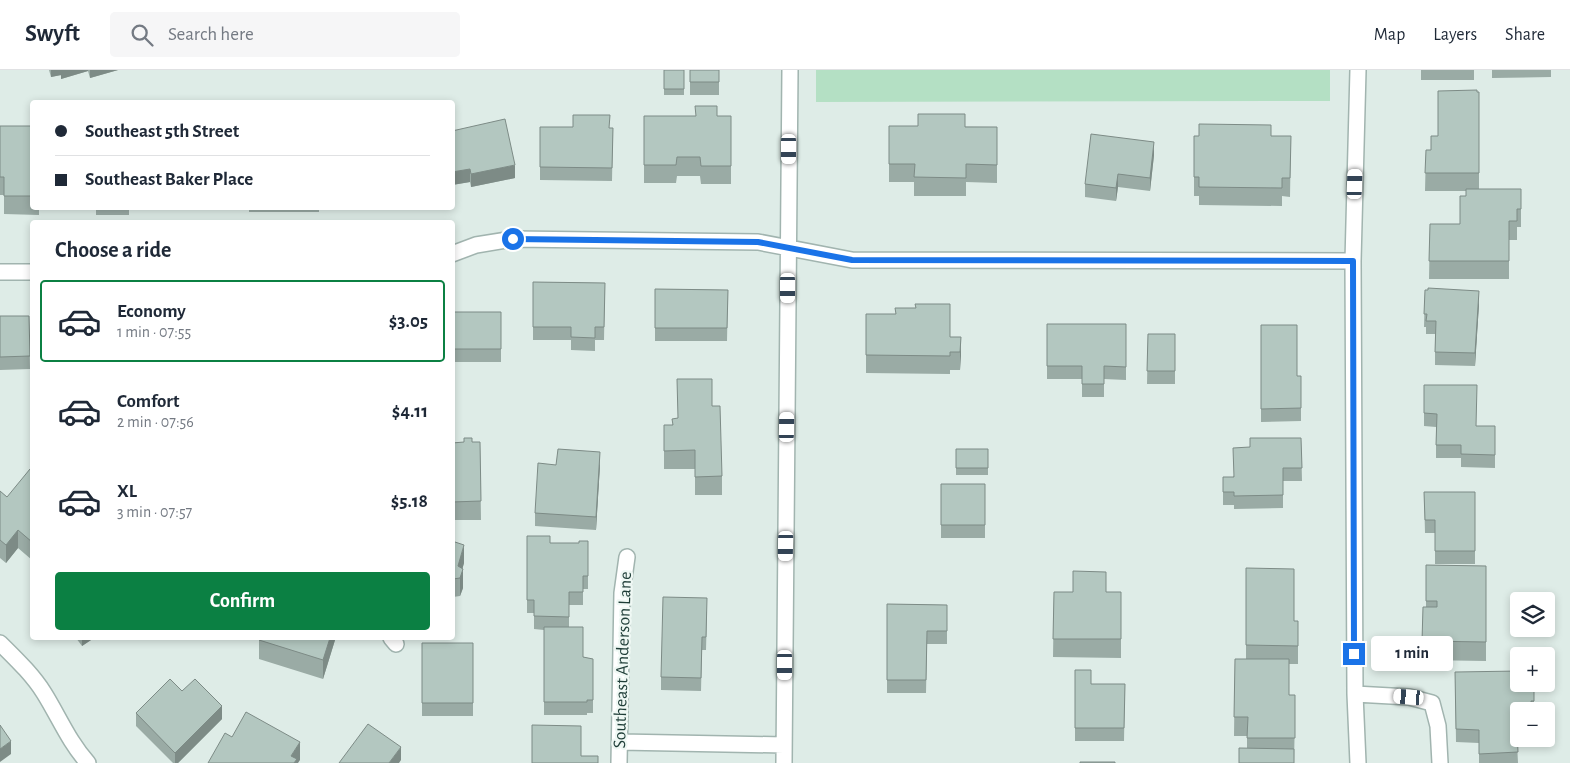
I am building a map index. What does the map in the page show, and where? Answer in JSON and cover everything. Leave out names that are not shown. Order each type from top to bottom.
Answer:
[{"type":"street","points":[[784,763],[790,70]]},
{"type":"street","points":[[1358,70],[1353,261],[1355,694],[1358,763]]},
{"type":"street","points":[[455,253],[476,245],[513,239],[758,242],[852,260],[1353,261]]},
{"type":"street","points":[[0,272],[30,272]]},
{"type":"street","name":"Southeast Anderson Lane","points":[[619,763],[622,593],[627,557]]},
{"type":"street","points":[[0,643],[24,666],[39,685],[76,749],[88,763]]},
{"type":"street","points":[[1355,694],[1409,697],[1432,703],[1438,726],[1440,763]]},
{"type":"street","points":[[620,742],[784,745]]},
{"type":"green space","points":[[816,70],[1330,70],[1330,101],[816,102]]},
{"type":"building","points":[[664,70],[684,70],[684,89],[664,89]]},
{"type":"building","points":[[690,70],[719,70],[719,82],[690,82]]},
{"type":"building","points":[[1477,90],[1479,92],[1479,173],[1425,173],[1426,150],[1431,150],[1431,136],[1438,136],[1438,91]]},
{"type":"building","points":[[695,106],[717,106],[717,116],[731,116],[731,166],[701,166],[700,157],[677,157],[676,165],[644,165],[644,116],[696,116]]},
{"type":"building","points":[[918,114],[965,114],[965,127],[997,127],[997,165],[966,164],[966,178],[914,177],[915,164],[889,164],[889,126],[918,126]]},
{"type":"building","points":[[573,115],[610,115],[609,128],[613,128],[612,168],[540,167],[540,127],[573,127]]},
{"type":"building","points":[[505,119],[515,165],[471,174],[470,169],[455,172],[455,130]]},
{"type":"building","points":[[1199,124],[1271,125],[1271,136],[1291,136],[1290,178],[1282,178],[1282,188],[1199,187],[1199,177],[1194,177],[1194,136],[1199,136]]},
{"type":"building","points":[[0,126],[30,126],[30,196],[4,196],[4,177],[0,177]]},
{"type":"building","points":[[1091,134],[1154,142],[1150,178],[1118,174],[1116,188],[1085,184]]},
{"type":"building","points":[[1466,189],[1521,189],[1521,209],[1517,209],[1517,221],[1509,221],[1509,261],[1429,261],[1430,224],[1460,224],[1460,196],[1466,196]]},
{"type":"building","points":[[533,282],[605,283],[604,327],[595,327],[595,338],[571,337],[571,327],[533,327]]},
{"type":"building","points":[[1428,288],[1479,291],[1475,353],[1435,352],[1436,321],[1426,321],[1427,314],[1424,314],[1425,290],[1428,290]]},
{"type":"building","points":[[655,289],[728,290],[727,328],[655,328]]},
{"type":"building","points":[[915,304],[950,304],[950,337],[961,337],[960,352],[950,352],[950,356],[866,355],[866,314],[896,314],[895,308],[916,308]]},
{"type":"building","points":[[455,312],[501,312],[501,349],[455,349]]},
{"type":"building","points":[[0,316],[29,316],[30,356],[0,357]]},
{"type":"building","points":[[1047,324],[1126,324],[1126,367],[1104,366],[1104,384],[1082,384],[1082,366],[1047,366]]},
{"type":"building","points":[[1261,325],[1297,325],[1297,376],[1301,376],[1301,408],[1261,409]]},
{"type":"building","points":[[1148,334],[1175,334],[1175,371],[1147,371]]},
{"type":"building","points":[[677,379],[712,379],[712,406],[720,406],[722,476],[695,477],[695,450],[664,451],[664,425],[673,425],[672,419],[678,418]]},
{"type":"building","points":[[1424,385],[1477,385],[1476,426],[1495,426],[1495,455],[1461,454],[1461,445],[1436,445],[1437,414],[1424,413]]},
{"type":"building","points":[[464,438],[472,438],[472,442],[480,442],[481,501],[455,502],[455,443],[464,442]]},
{"type":"building","points":[[1250,438],[1301,438],[1302,468],[1283,468],[1283,495],[1234,496],[1234,492],[1223,492],[1223,477],[1234,477],[1233,448],[1250,447]]},
{"type":"building","points":[[558,449],[600,452],[596,517],[535,513],[538,463],[556,465]]},
{"type":"building","points":[[956,449],[988,449],[988,468],[956,468]]},
{"type":"building","points":[[30,469],[30,540],[18,530],[6,545],[0,540],[0,491],[7,497]]},
{"type":"building","points":[[941,484],[985,484],[985,525],[941,525]]},
{"type":"building","points":[[1424,492],[1475,492],[1475,551],[1435,551],[1435,520],[1425,520]]},
{"type":"building","points":[[527,536],[550,536],[550,543],[579,543],[579,541],[588,541],[588,576],[583,576],[583,592],[569,592],[569,617],[534,616],[534,600],[527,600]]},
{"type":"building","points":[[455,542],[464,545],[458,566],[463,569],[460,578],[455,579]]},
{"type":"building","points":[[1426,565],[1486,566],[1486,642],[1422,641],[1423,607],[1437,607],[1437,601],[1426,601]]},
{"type":"building","points":[[1246,568],[1294,569],[1294,621],[1298,621],[1298,646],[1246,645]]},
{"type":"building","points":[[1073,571],[1106,572],[1106,592],[1121,592],[1121,639],[1053,639],[1054,592],[1073,592]]},
{"type":"building","points":[[663,597],[707,598],[706,637],[702,637],[701,678],[661,677]]},
{"type":"building","points":[[887,604],[947,605],[947,631],[927,631],[926,680],[887,680]]},
{"type":"building","points":[[544,627],[583,627],[583,657],[593,659],[593,700],[587,700],[587,702],[544,702]]},
{"type":"building","points":[[259,640],[329,640],[323,660]]},
{"type":"building","points":[[422,643],[473,643],[473,703],[422,703]]},
{"type":"building","points":[[1235,659],[1289,659],[1289,695],[1295,695],[1295,738],[1247,738],[1248,717],[1234,717]]},
{"type":"building","points":[[1075,670],[1091,670],[1091,684],[1125,684],[1124,728],[1075,728]]},
{"type":"building","points":[[1510,671],[1510,692],[1534,692],[1534,701],[1510,702],[1510,747],[1518,747],[1518,752],[1479,754],[1479,730],[1456,729],[1455,672]]},
{"type":"building","points":[[170,679],[182,691],[195,679],[222,706],[175,753],[136,713]]},
{"type":"building","points":[[246,712],[300,742],[291,756],[297,759],[294,763],[208,763],[225,733],[232,737]]},
{"type":"building","points":[[368,724],[401,747],[389,763],[339,763]]},
{"type":"building","points":[[0,725],[11,741],[0,749]]},
{"type":"building","points":[[532,725],[581,726],[581,756],[598,756],[598,763],[532,763]]},
{"type":"building","points":[[1239,748],[1294,749],[1294,763],[1239,763]]},
{"type":"building","points":[[1115,762],[1115,763],[1080,763]]},
{"type":"route","points":[[513,239],[758,242],[852,260],[1353,261],[1354,654]]}]
